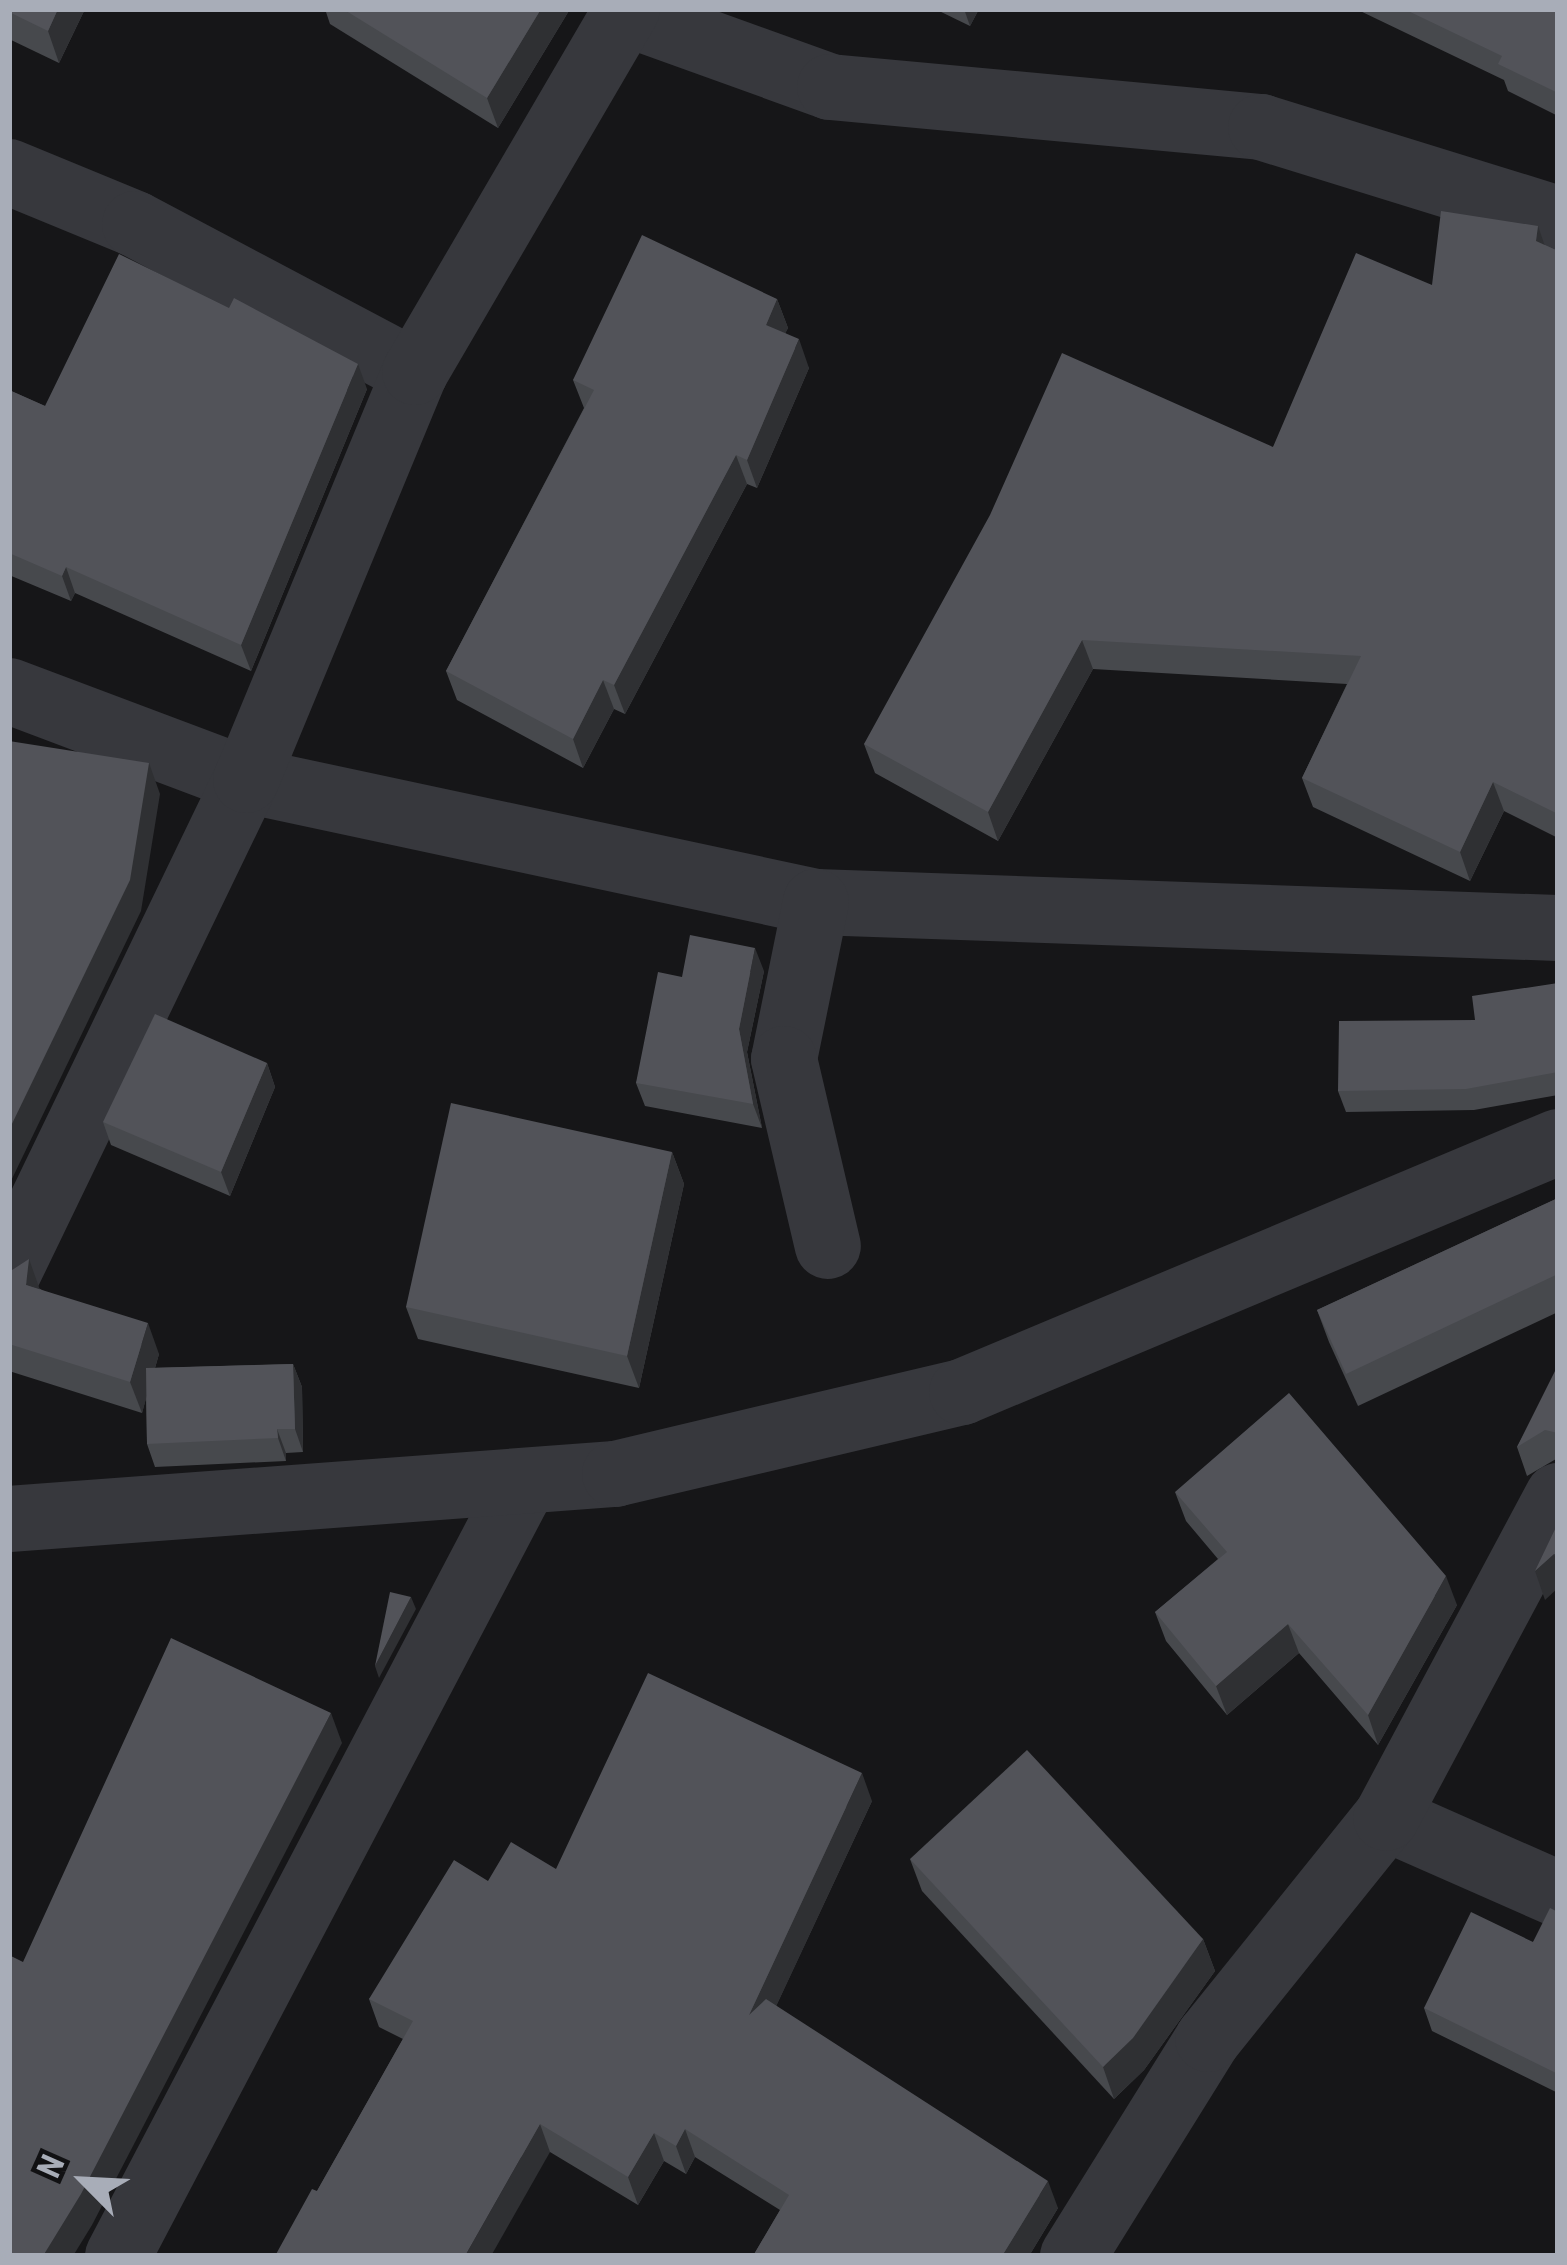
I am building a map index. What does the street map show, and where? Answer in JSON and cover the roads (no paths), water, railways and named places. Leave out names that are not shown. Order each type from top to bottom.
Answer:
[{"type":"street","points":[[9,1271],[246,780],[415,372],[626,11],[830,87],[1261,127],[1558,219]]},
{"type":"street","points":[[9,172],[135,224],[415,372]]},
{"type":"street","points":[[9,691],[246,780],[816,902],[1558,928]]},
{"type":"street","points":[[816,902],[784,1059],[828,1246]]},
{"type":"street","points":[[9,1519],[615,1474],[962,1392],[1558,1142]]},
{"type":"street","points":[[118,2256],[525,1480]]},
{"type":"street","points":[[1073,2256],[1208,2039],[1386,1818],[1558,1496]]},
{"type":"street","points":[[1386,1818],[1558,1894]]}]
